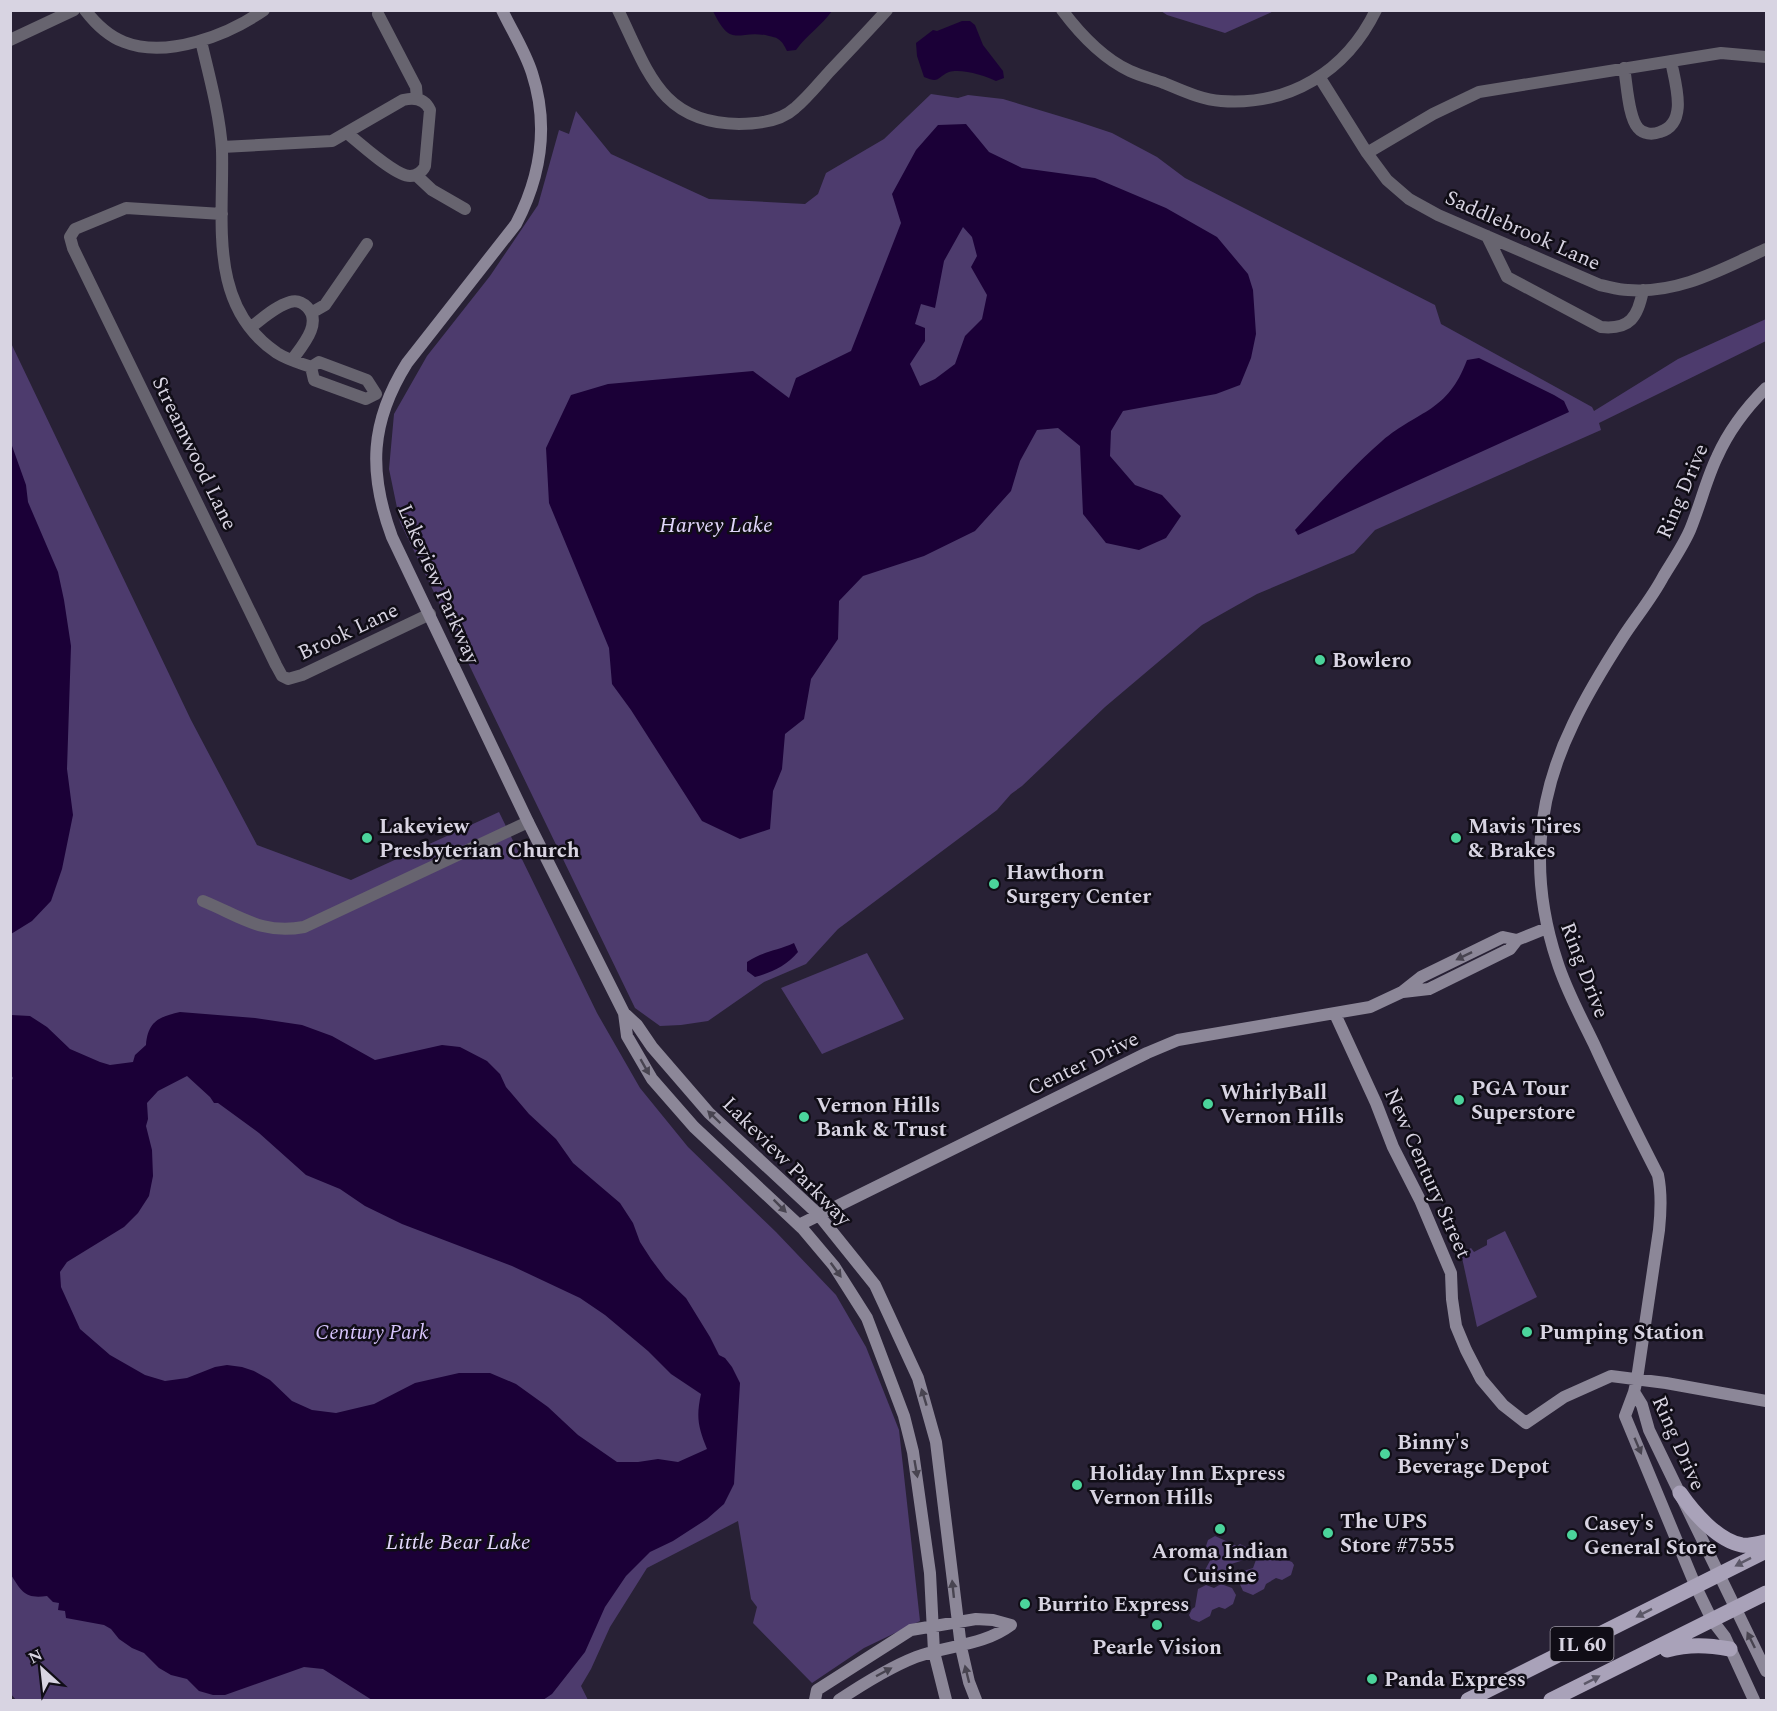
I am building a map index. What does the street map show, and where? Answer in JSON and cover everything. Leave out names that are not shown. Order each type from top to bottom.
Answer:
[{"type":"main road","points":[[1680,1494],[1695,1515],[1726,1539],[1743,1545],[1767,1542]]},
{"type":"main road","name":"IL 60","points":[[1468,1701],[1767,1551]]},
{"type":"main road","name":"IL 60","points":[[1551,1701],[1767,1593]]},
{"type":"main road","points":[[1632,1660],[1684,1645],[1707,1645],[1730,1649]]},
{"type":"street","points":[[10,39],[74,10]]},
{"type":"street","points":[[85,10],[93,21],[111,35],[125,42],[162,47],[201,41],[248,21],[264,10]]},
{"type":"street","name":"Lakeview Parkway","points":[[502,10],[531,71],[538,94],[542,123],[537,171],[527,203],[516,224],[407,363],[389,397],[380,424],[376,458],[376,478],[382,508],[392,537],[528,822],[624,1013],[627,1036],[652,1079],[694,1128],[799,1225],[834,1266],[862,1308],[904,1416],[913,1452],[930,1573],[934,1652],[946,1701]]},
{"type":"street","points":[[618,10],[654,83],[674,106],[701,119],[728,124],[748,124],[772,120],[794,110],[887,10]]},
{"type":"street","points":[[1062,10],[1083,38],[1128,70],[1186,92],[1218,101],[1252,101],[1286,93],[1320,78],[1355,45],[1376,10]]},
{"type":"street","points":[[378,14],[416,87],[417,99]]},
{"type":"street","points":[[201,41],[222,147],[224,268],[234,299],[251,327],[277,353],[311,367],[320,362],[367,380],[376,394]]},
{"type":"street","points":[[1366,153],[1433,114],[1479,92],[1721,53],[1767,57]]},
{"type":"street","points":[[1624,68],[1633,118],[1638,129],[1650,134],[1662,132],[1673,124],[1678,115],[1671,61]]},
{"type":"street","name":"Saddlebrook Lane","points":[[1320,78],[1366,153],[1387,180],[1409,199],[1438,215],[1600,285],[1628,290],[1654,290],[1698,280],[1767,249]]},
{"type":"street","points":[[222,147],[332,141],[348,134],[404,100],[417,99],[428,105],[431,117],[425,166],[424,170],[416,175],[399,173],[348,134]]},
{"type":"street","points":[[416,175],[432,190],[465,209]]},
{"type":"street","name":"Streamwood Lane","points":[[222,214],[126,208],[75,229],[70,237],[73,248],[282,676]]},
{"type":"street","points":[[1487,236],[1507,277],[1601,327],[1614,328],[1628,325],[1640,308],[1643,290]]},
{"type":"street","points":[[311,313],[325,305],[366,244]]},
{"type":"street","points":[[251,327],[284,304],[292,301],[303,303],[311,313],[313,322],[311,332],[292,360]]},
{"type":"street","points":[[311,367],[314,380],[366,399],[376,394],[389,397]]},
{"type":"street","name":"Ring Drive","points":[[1754,1701],[1725,1637],[1712,1620],[1696,1587],[1625,1416],[1636,1385],[1659,1230],[1660,1186],[1658,1175],[1578,1012],[1557,963],[1547,928],[1539,864],[1541,826],[1556,763],[1588,694],[1623,637],[1659,586],[1689,532],[1717,457],[1734,424],[1767,388]]},
{"type":"street","name":"Brook Lane","points":[[282,676],[288,679],[302,675],[430,614]]},
{"type":"street","points":[[203,901],[272,930],[304,927],[432,865],[528,822]]},
{"type":"street","name":"Center Drive","points":[[799,1225],[1139,1057],[1178,1040],[1371,1007],[1402,992],[1429,989],[1510,950],[1517,940],[1547,928]]},
{"type":"street","name":"Lakeview Parkway","points":[[624,1013],[637,1025],[652,1047],[710,1113],[818,1214],[875,1285],[918,1378],[928,1410],[940,1465],[961,1647],[976,1701]]},
{"type":"street","name":"New Century Street","points":[[1335,1014],[1397,1156],[1440,1244],[1451,1273],[1456,1326],[1481,1379],[1503,1405],[1526,1423],[1564,1397],[1611,1376],[1636,1385]]},
{"type":"street","points":[[1636,1385],[1767,1401]]},
{"type":"street","name":"Ring Drive","points":[[1636,1385],[1649,1430],[1767,1671]]},
{"type":"street","points":[[815,1701],[817,1690],[911,1630],[959,1622],[993,1620],[1011,1625],[998,1635],[961,1647],[917,1657],[888,1670],[839,1701]]},
{"type":"green space","points":[[1161,11],[1274,11],[1225,33],[1167,15]]},
{"type":"green space","points":[[931,94],[958,98],[968,95],[1003,99],[1112,133],[1157,157],[1185,178],[1435,305],[1441,324],[1592,407],[1594,411],[1678,359],[1766,319],[1766,341],[1599,423],[1601,430],[1375,530],[1354,553],[1257,594],[1202,625],[1105,707],[1011,794],[997,810],[838,929],[806,964],[764,982],[708,1021],[660,1026],[635,1008],[400,522],[389,469],[394,414],[427,356],[490,276],[538,205],[559,130],[569,134],[576,111],[611,154],[709,199],[805,204],[818,194],[826,173],[884,139]]},
{"type":"green space","name":"Century Park","points":[[10,341],[191,720],[257,845],[351,880],[499,812],[597,1013],[640,1088],[688,1147],[776,1232],[836,1295],[866,1347],[899,1430],[920,1621],[864,1648],[812,1683],[753,1623],[757,1607],[751,1599],[738,1521],[647,1568],[610,1627],[581,1686],[588,1700],[16,1700],[10,1693]]},
{"type":"green space","points":[[867,953],[904,1019],[822,1054],[781,988]]},
{"type":"green space","points":[[1505,1231],[1537,1297],[1477,1327],[1461,1253],[1471,1248],[1474,1252],[1487,1245],[1487,1240]]},
{"type":"green space","points":[[1215,1536],[1237,1546],[1240,1544],[1246,1547],[1249,1554],[1247,1559],[1228,1565],[1225,1573],[1218,1577],[1205,1570],[1212,1557],[1206,1546],[1208,1540]]},
{"type":"green space","points":[[1265,1553],[1280,1561],[1284,1559],[1292,1562],[1294,1565],[1291,1575],[1282,1580],[1276,1578],[1253,1595],[1243,1591],[1238,1580],[1240,1572],[1253,1568],[1257,1557]]},
{"type":"green space","points":[[1221,1584],[1232,1588],[1236,1595],[1233,1604],[1225,1609],[1219,1607],[1212,1610],[1210,1616],[1199,1622],[1191,1619],[1189,1615],[1195,1607],[1198,1589],[1206,1585],[1214,1588]]},
{"type":"water","points":[[713,11],[832,11],[796,50],[787,51],[781,41],[775,37],[758,34],[736,36],[725,31]]},
{"type":"water","points":[[962,21],[970,21],[975,25],[983,45],[1003,71],[1004,78],[996,81],[960,71],[949,72],[936,80],[924,77],[917,56],[916,43],[933,30],[937,31]]},
{"type":"water","name":"Harvey Lake","points":[[966,124],[989,152],[1022,168],[1095,178],[1166,208],[1217,237],[1248,274],[1253,290],[1256,334],[1251,358],[1240,385],[1216,394],[1123,411],[1111,431],[1110,456],[1135,485],[1162,495],[1181,516],[1166,538],[1139,550],[1106,543],[1083,514],[1080,446],[1058,428],[1037,430],[1020,461],[1011,491],[975,531],[924,556],[863,576],[839,601],[838,639],[811,679],[804,719],[785,734],[782,769],[773,791],[770,829],[740,839],[702,821],[612,684],[609,648],[549,503],[546,448],[571,395],[608,384],[753,371],[789,398],[796,378],[851,351],[901,223],[892,194],[916,150],[938,125]],"holes":[[[963,227],[972,237],[977,256],[971,267],[987,295],[982,319],[965,336],[955,364],[935,379],[920,386],[910,364],[925,341],[925,328],[915,324],[921,304],[935,308],[944,261]]]},
{"type":"water","points":[[1479,358],[1564,401],[1569,412],[1298,535],[1295,530],[1359,462],[1382,441],[1441,400],[1451,391],[1467,360]]},
{"type":"water","points":[[11,443],[26,485],[28,502],[58,572],[64,600],[71,646],[67,769],[73,815],[62,869],[51,901],[32,921],[11,934]]},
{"type":"water","points":[[794,943],[798,952],[779,968],[755,977],[747,971],[747,962]]},
{"type":"water","name":"Little Bear Lake","points":[[180,1012],[255,1018],[302,1025],[332,1036],[375,1060],[442,1045],[460,1047],[487,1061],[500,1074],[506,1087],[529,1114],[556,1139],[573,1163],[620,1203],[651,1259],[666,1279],[686,1298],[719,1355],[725,1358],[732,1367],[740,1383],[734,1484],[724,1504],[707,1519],[673,1541],[650,1552],[626,1576],[605,1607],[585,1652],[552,1694],[543,1700],[372,1700],[323,1669],[304,1667],[225,1695],[213,1695],[199,1691],[187,1679],[171,1675],[159,1668],[144,1653],[119,1639],[111,1629],[104,1625],[66,1618],[65,1611],[58,1610],[59,1603],[53,1602],[47,1596],[25,1593],[11,1575],[10,1084],[13,1078],[10,1073],[11,1015],[30,1016],[47,1027],[70,1049],[110,1065],[133,1062],[135,1055],[146,1045],[152,1025],[161,1018]],"holes":[[[187,1076],[214,1103],[218,1103],[259,1133],[306,1175],[340,1189],[365,1206],[402,1224],[512,1266],[580,1298],[605,1315],[648,1351],[671,1374],[701,1394],[699,1422],[707,1449],[678,1462],[658,1459],[617,1462],[578,1435],[548,1407],[516,1384],[490,1373],[459,1373],[415,1383],[374,1404],[336,1413],[312,1410],[292,1401],[270,1380],[242,1367],[227,1365],[215,1367],[187,1378],[165,1381],[145,1375],[110,1355],[80,1329],[61,1287],[60,1272],[67,1262],[124,1227],[138,1213],[149,1196],[153,1176],[152,1150],[146,1126],[147,1103],[158,1091]]]},
{"type":"place","name":"Bowlero","points":[[1320,660]]},
{"type":"place","name":"Lakeview Presbyterian Church","points":[[367,838]]},
{"type":"place","name":"Mavis Tires & Brakes","points":[[1456,838]]},
{"type":"place","name":"Hawthorn Surgery Center","points":[[994,884]]},
{"type":"place","name":"PGA Tour Superstore","points":[[1459,1100]]},
{"type":"place","name":"WhirlyBall Vernon Hills","points":[[1208,1104]]},
{"type":"place","name":"Vernon Hills Bank & Trust","points":[[804,1117]]},
{"type":"place","name":"Pumping Station","points":[[1527,1332]]},
{"type":"place","name":"Binny's Beverage Depot","points":[[1385,1454]]},
{"type":"place","name":"Holiday Inn Express Vernon Hills","points":[[1077,1485]]},
{"type":"place","name":"Aroma Indian Cuisine","points":[[1220,1529]]},
{"type":"place","name":"The UPS Store #7555","points":[[1328,1533]]},
{"type":"place","name":"Casey's General Store","points":[[1572,1535]]},
{"type":"place","name":"Burrito Express","points":[[1025,1604]]},
{"type":"place","name":"Pearle Vision","points":[[1157,1625]]},
{"type":"place","name":"Panda Express","points":[[1372,1679]]}]
